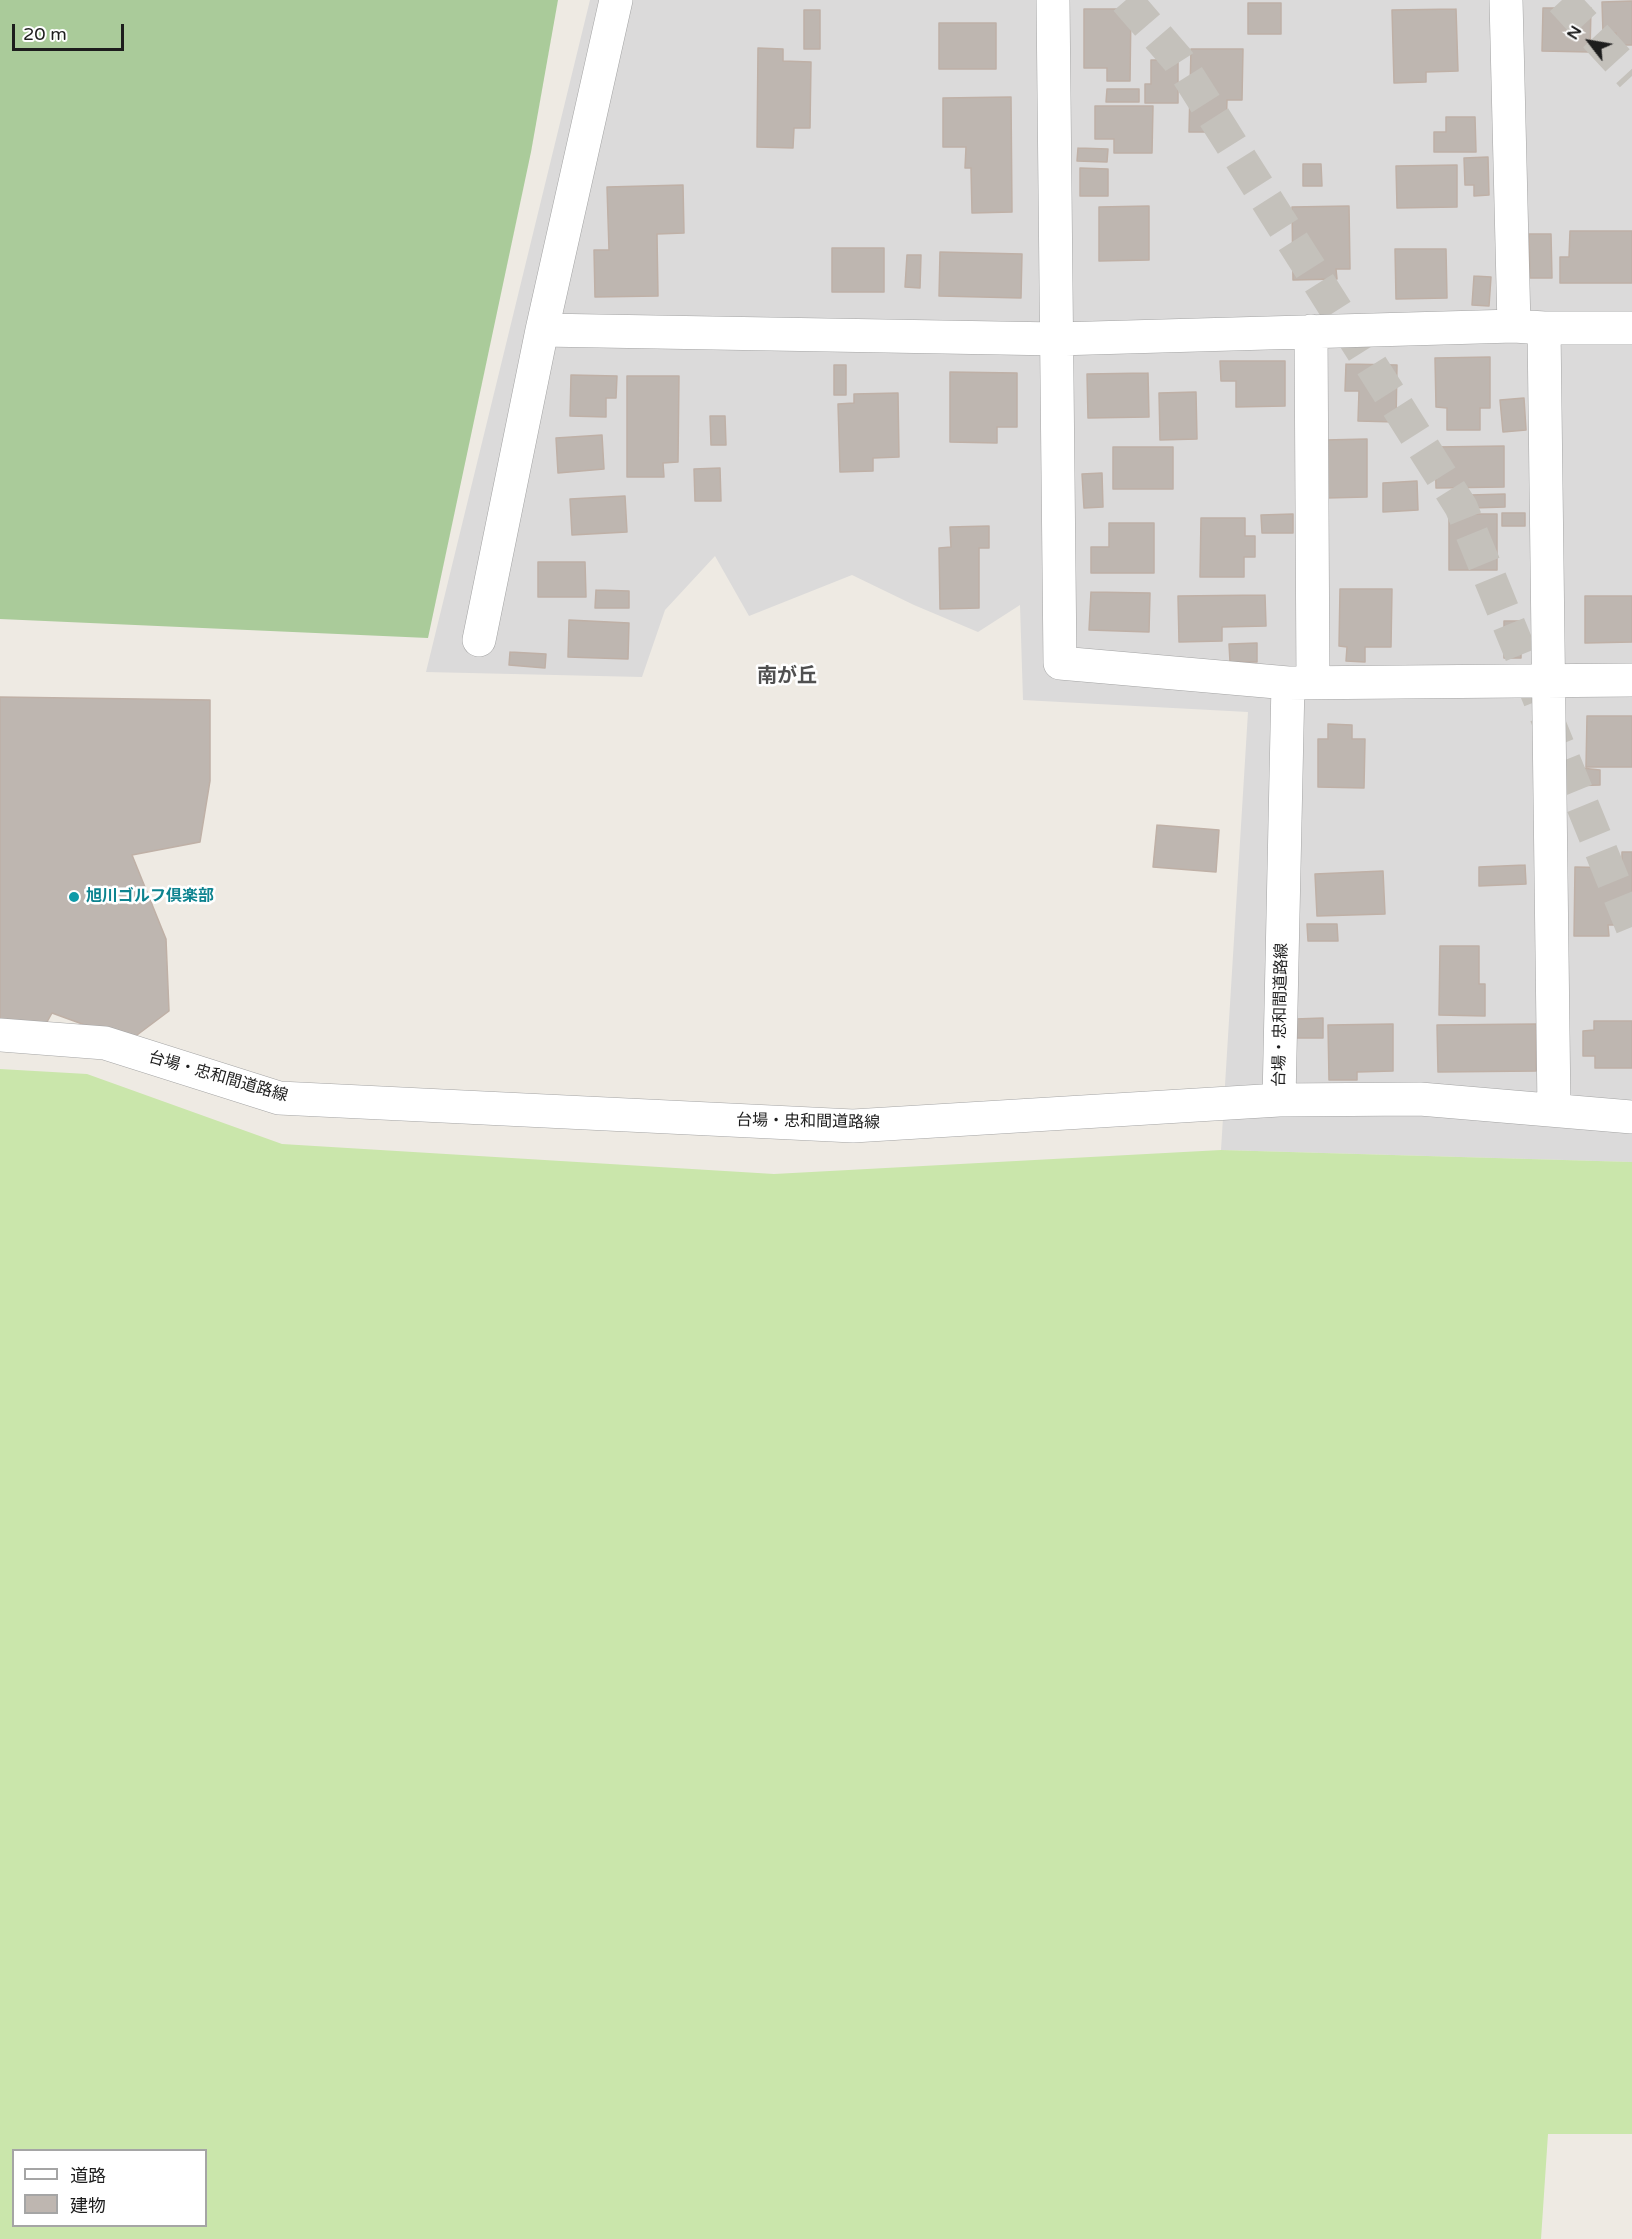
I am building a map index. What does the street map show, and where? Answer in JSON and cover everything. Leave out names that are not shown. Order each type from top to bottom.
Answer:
[{"type":"street","points":[[479,640],[542,330],[616,0]]},
{"type":"street","points":[[1053,0],[1059,663],[1300,683],[1632,680]]},
{"type":"street","points":[[1506,0],[1529,327],[1548,680],[1554,1109]]},
{"type":"street","points":[[542,330],[1057,339],[1529,327],[1632,328]]},
{"type":"street","name":"台場・忠和間道路線","points":[[0,1035],[105,1043],[279,1098],[853,1126],[1279,1100],[1300,683],[1311,332]]},
{"type":"street","points":[[1279,1100],[1420,1098],[1632,1117]]},
{"type":"shaded area","points":[[590,0],[1632,0],[1632,1162],[1221,1150],[1248,712],[1023,700],[1020,605],[978,632],[852,575],[749,616],[715,556],[665,610],[642,677],[426,672]]},
{"type":"green space","points":[[0,0],[558,0],[531,152],[428,638],[0,619]]},
{"type":"green space","points":[[0,1069],[87,1074],[282,1144],[774,1174],[1221,1150],[1632,1162],[1632,2134],[1548,2134],[1541,2239],[0,2239]]},
{"type":"building","points":[[1632,1],[1632,45],[1616,45],[1616,33],[1603,33],[1602,2]]},
{"type":"building","points":[[1248,3],[1281,3],[1281,34],[1248,34]]},
{"type":"building","points":[[1543,8],[1591,8],[1590,52],[1542,51]]},
{"type":"building","points":[[1084,9],[1131,9],[1130,81],[1107,81],[1107,68],[1084,68]]},
{"type":"building","points":[[1456,9],[1458,71],[1426,72],[1426,82],[1394,83],[1392,10]]},
{"type":"building","points":[[804,10],[820,10],[820,49],[804,49]]},
{"type":"building","points":[[939,23],[996,23],[996,69],[939,69]]},
{"type":"building","points":[[758,48],[783,49],[783,61],[811,62],[810,128],[794,128],[793,148],[757,147]]},
{"type":"building","points":[[1191,49],[1243,49],[1242,100],[1227,100],[1226,132],[1189,132]]},
{"type":"building","points":[[1151,60],[1178,60],[1178,103],[1145,103],[1145,84],[1151,84]]},
{"type":"building","points":[[1107,89],[1139,89],[1139,102],[1106,102]]},
{"type":"building","points":[[1011,97],[1012,212],[972,213],[971,168],[965,168],[966,147],[943,147],[943,98]]},
{"type":"building","points":[[1095,106],[1153,106],[1152,153],[1114,153],[1114,139],[1095,139]]},
{"type":"building","points":[[1446,117],[1475,117],[1476,152],[1434,152],[1434,132],[1446,132]]},
{"type":"building","points":[[1078,148],[1108,149],[1107,162],[1077,161]]},
{"type":"building","points":[[1488,157],[1489,195],[1474,196],[1474,185],[1465,185],[1464,158]]},
{"type":"building","points":[[1303,164],[1321,164],[1322,186],[1303,186]]},
{"type":"building","points":[[1457,165],[1457,207],[1397,208],[1396,166]]},
{"type":"building","points":[[1080,168],[1108,169],[1108,196],[1080,196]]},
{"type":"building","points":[[683,185],[684,233],[657,234],[658,296],[595,297],[594,250],[609,250],[607,187]]},
{"type":"building","points":[[1149,206],[1149,260],[1099,261],[1099,207]]},
{"type":"building","points":[[1349,206],[1350,269],[1336,269],[1337,279],[1293,280],[1292,207]]},
{"type":"building","points":[[1570,231],[1632,231],[1632,283],[1560,283],[1560,257],[1569,257]]},
{"type":"building","points":[[1529,234],[1551,234],[1552,278],[1530,278]]},
{"type":"building","points":[[832,248],[884,248],[884,292],[832,292]]},
{"type":"building","points":[[1395,249],[1446,249],[1447,298],[1396,299]]},
{"type":"building","points":[[940,252],[1022,254],[1021,298],[939,296]]},
{"type":"building","points":[[907,255],[921,255],[920,288],[905,287]]},
{"type":"building","points":[[1474,276],[1491,277],[1489,306],[1472,305]]},
{"type":"building","points":[[1490,357],[1490,408],[1480,408],[1480,430],[1447,430],[1447,408],[1436,407],[1435,358]]},
{"type":"building","points":[[1220,361],[1285,361],[1285,406],[1236,407],[1236,381],[1221,381]]},
{"type":"building","points":[[1346,364],[1397,365],[1396,422],[1358,421],[1359,391],[1345,391]]},
{"type":"building","points":[[834,365],[846,365],[846,395],[834,395]]},
{"type":"building","points":[[950,372],[1017,373],[1017,427],[997,427],[997,443],[950,442]]},
{"type":"building","points":[[1148,373],[1149,417],[1088,418],[1087,374]]},
{"type":"building","points":[[571,375],[617,376],[616,398],[606,398],[606,417],[570,416]]},
{"type":"building","points":[[627,376],[679,376],[678,462],[663,463],[664,477],[627,477]]},
{"type":"building","points":[[1196,392],[1197,439],[1160,440],[1159,393]]},
{"type":"building","points":[[898,393],[899,457],[873,458],[873,471],[840,472],[838,404],[854,403],[854,394]]},
{"type":"building","points":[[1524,398],[1526,430],[1503,432],[1500,400]]},
{"type":"building","points":[[710,416],[725,416],[726,445],[711,445]]},
{"type":"building","points":[[602,435],[604,469],[558,473],[556,438]]},
{"type":"building","points":[[1367,439],[1367,497],[1326,498],[1325,440]]},
{"type":"building","points":[[1504,446],[1504,487],[1436,488],[1435,447]]},
{"type":"building","points":[[1113,447],[1173,447],[1173,489],[1113,489]]},
{"type":"building","points":[[720,468],[721,501],[695,501],[694,469]]},
{"type":"building","points":[[1102,473],[1103,507],[1084,508],[1082,474]]},
{"type":"building","points":[[1417,481],[1418,510],[1383,512],[1383,483]]},
{"type":"building","points":[[1505,494],[1505,507],[1471,508],[1470,495]]},
{"type":"building","points":[[625,496],[627,532],[572,535],[570,499]]},
{"type":"building","points":[[1502,513],[1525,513],[1525,526],[1502,526]]},
{"type":"building","points":[[1293,514],[1293,533],[1262,533],[1261,515]]},
{"type":"building","points":[[1449,514],[1497,514],[1497,570],[1449,570]]},
{"type":"building","points":[[1201,518],[1245,518],[1245,536],[1255,536],[1255,557],[1244,557],[1244,577],[1200,577]]},
{"type":"building","points":[[1109,523],[1154,523],[1154,573],[1091,573],[1091,547],[1109,547]]},
{"type":"building","points":[[989,526],[989,548],[979,548],[979,608],[940,609],[939,548],[951,547],[950,527]]},
{"type":"building","points":[[538,562],[585,562],[586,597],[538,597]]},
{"type":"building","points":[[1340,589],[1392,589],[1391,647],[1365,647],[1365,662],[1346,661],[1347,647],[1339,646]]},
{"type":"building","points":[[596,590],[629,591],[629,608],[595,608]]},
{"type":"building","points":[[1091,592],[1150,593],[1149,632],[1089,630]]},
{"type":"building","points":[[1265,595],[1266,626],[1222,627],[1222,641],[1179,642],[1178,596]]},
{"type":"building","points":[[1585,596],[1632,596],[1632,642],[1585,643]]},
{"type":"building","points":[[569,620],[629,623],[628,659],[568,657]]},
{"type":"building","points":[[1504,621],[1521,621],[1521,658],[1504,658]]},
{"type":"building","points":[[1257,643],[1257,662],[1230,662],[1229,644]]},
{"type":"building","points":[[510,652],[546,654],[545,668],[509,665]]},
{"type":"building","name":"旭川ゴルフ倶楽部","points":[[0,697],[210,700],[210,781],[200,842],[132,855],[166,939],[169,1011],[129,1041],[52,1013],[38,1038],[0,1030]]},
{"type":"building","points":[[1587,716],[1632,716],[1632,767],[1586,767]]},
{"type":"building","points":[[1328,724],[1352,725],[1352,739],[1365,739],[1364,788],[1318,787],[1318,739],[1328,739]]},
{"type":"building","points":[[1581,768],[1600,770],[1600,785],[1567,786],[1566,771]]},
{"type":"building","points":[[1157,825],[1219,830],[1216,872],[1153,867]]},
{"type":"building","points":[[1622,852],[1632,852],[1632,925],[1608,925],[1609,936],[1574,936],[1575,867],[1622,868]]},
{"type":"building","points":[[1525,865],[1526,884],[1479,886],[1479,867]]},
{"type":"building","points":[[1383,871],[1385,914],[1317,916],[1315,874]]},
{"type":"building","points":[[1307,924],[1337,924],[1338,941],[1308,941]]},
{"type":"building","points":[[1440,946],[1479,946],[1479,984],[1485,984],[1485,1016],[1439,1015]]},
{"type":"building","points":[[1323,1018],[1323,1038],[1295,1038],[1295,1019]]},
{"type":"building","points":[[1594,1021],[1632,1021],[1632,1068],[1595,1068],[1595,1056],[1583,1056],[1583,1031],[1594,1030]]},
{"type":"building","points":[[1393,1024],[1393,1071],[1357,1072],[1357,1080],[1329,1080],[1328,1025]]},
{"type":"building","points":[[1536,1024],[1536,1071],[1438,1072],[1437,1025]]},
{"type":"tunnel","points":[[1126,0],[1178,60],[1461,507],[1632,927]]},
{"type":"tunnel","points":[[1562,0],[1632,76]]},
{"type":"place","name":"旭川ゴルフ倶楽部","points":[[74,897]]},
{"type":"district","name":"南が丘","points":[[787,677]]}]
